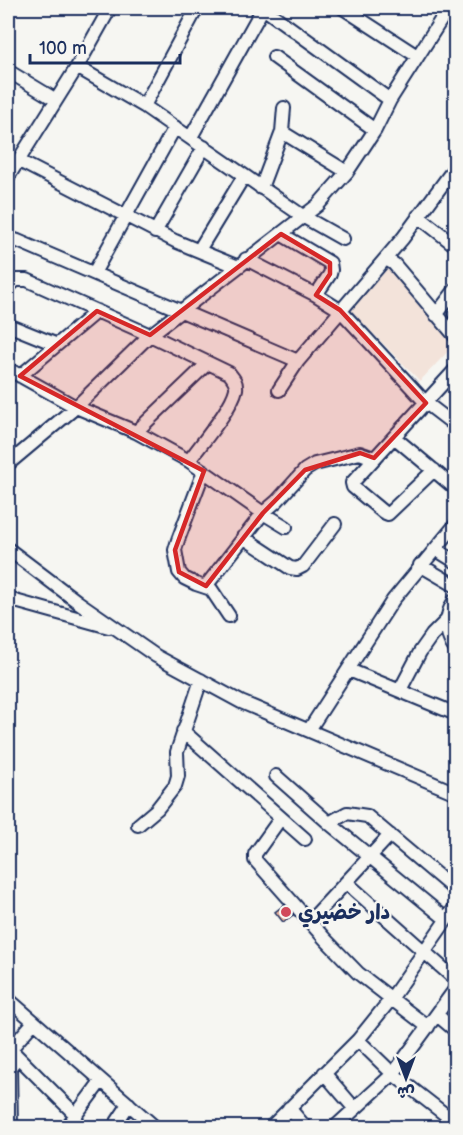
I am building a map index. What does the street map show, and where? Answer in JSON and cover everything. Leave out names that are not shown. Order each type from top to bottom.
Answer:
[{"type":"street","points":[[8,177],[77,67],[110,8]]},
{"type":"street","points":[[144,106],[197,8]]},
{"type":"street","points":[[191,137],[263,8],[390,100]]},
{"type":"street","points":[[343,8],[417,56]]},
{"type":"street","points":[[8,464],[76,407],[150,335],[318,204],[347,172],[375,130],[417,56],[447,12]]},
{"type":"street","points":[[274,57],[375,130]]},
{"type":"street","points":[[77,67],[144,106],[304,217],[343,240]]},
{"type":"street","points":[[8,71],[56,100]]},
{"type":"street","points":[[261,188],[282,132],[284,108]]},
{"type":"street","points":[[93,273],[175,127]]},
{"type":"street","points":[[282,132],[347,172]]},
{"type":"street","points":[[155,232],[204,147]]},
{"type":"street","points":[[19,161],[175,242],[241,263],[316,295],[340,310],[426,403],[456,426]]},
{"type":"street","points":[[279,390],[298,361],[340,310],[386,260],[418,216],[454,173]]},
{"type":"street","points":[[199,250],[244,176]]},
{"type":"street","points":[[418,216],[456,246]]},
{"type":"street","points":[[281,234],[330,263],[332,270],[316,295]]},
{"type":"street","points":[[8,238],[298,361]]},
{"type":"street","points":[[386,260],[394,264],[456,337]]},
{"type":"street","points":[[8,283],[27,280],[229,373],[236,381],[235,391],[225,410],[189,461]]},
{"type":"street","points":[[436,315],[456,289]]},
{"type":"street","points":[[20,376],[55,344],[97,311]]},
{"type":"street","points":[[8,325],[55,344]]},
{"type":"street","points":[[136,432],[208,363]]},
{"type":"street","points":[[8,369],[76,407],[136,432],[189,461],[286,527]]},
{"type":"street","points":[[434,470],[391,513],[386,514],[353,487],[352,483],[456,369]]},
{"type":"street","points":[[394,437],[456,489]]},
{"type":"street","points":[[206,586],[263,513],[309,467],[360,453],[374,458]]},
{"type":"street","points":[[204,471],[175,550],[179,572],[184,578],[211,589],[229,616]]},
{"type":"street","points":[[243,537],[290,568],[297,569],[303,566],[335,524]]},
{"type":"street","points":[[309,730],[388,607],[420,565],[456,524]]},
{"type":"street","points":[[8,549],[78,602],[156,656],[201,681],[241,702],[456,794]]},
{"type":"street","points":[[435,549],[456,562]]},
{"type":"street","points":[[420,565],[456,586]]},
{"type":"street","points":[[456,598],[449,609],[446,621],[447,636],[456,651]]},
{"type":"street","points":[[9,602],[116,628]]},
{"type":"street","points":[[71,617],[78,602]]},
{"type":"street","points":[[400,690],[420,652],[432,634],[446,621]]},
{"type":"street","points":[[349,669],[456,714]]},
{"type":"street","points":[[138,825],[157,809],[175,786],[178,776],[176,754],[201,681]]},
{"type":"street","points":[[183,731],[304,839]]},
{"type":"street","points":[[276,776],[446,920]]},
{"type":"street","points":[[329,823],[347,813],[361,813],[367,816],[456,891]]},
{"type":"street","points":[[280,819],[255,854],[255,860],[358,973],[428,1027]]},
{"type":"street","points":[[310,921],[390,835]]},
{"type":"street","points":[[347,883],[456,980]]},
{"type":"street","points":[[270,1128],[358,1040],[391,999],[456,906]]},
{"type":"street","points":[[334,1128],[393,1074],[456,988]]},
{"type":"street","points":[[8,999],[156,1128]]},
{"type":"street","points":[[437,1015],[456,1032]]},
{"type":"street","points":[[11,1128],[11,1051],[33,1023]]},
{"type":"street","points":[[358,1040],[393,1074],[452,1120],[439,1128]]},
{"type":"street","points":[[11,1051],[75,1114]]},
{"type":"street","points":[[324,1073],[355,1109]]},
{"type":"street","points":[[66,1128],[101,1081]]},
{"type":"street","points":[[113,1128],[129,1104]]},
{"type":"street","points":[[289,1108],[306,1128]]},
{"type":"highlighted area","points":[[281,234],[330,263],[330,274],[316,295],[340,310],[426,403],[374,458],[360,453],[305,470],[263,513],[206,586],[179,572],[175,550],[204,471],[20,376],[97,311],[150,335]]},
{"type":"shaded area","points":[[385,267],[392,268],[455,340],[455,344],[420,381],[349,309]]},
{"type":"building","name":"دار خضيري","points":[[284,905],[293,915],[283,922],[275,912]]},
{"type":"place","name":"دار خضيري","points":[[286,912]]}]
